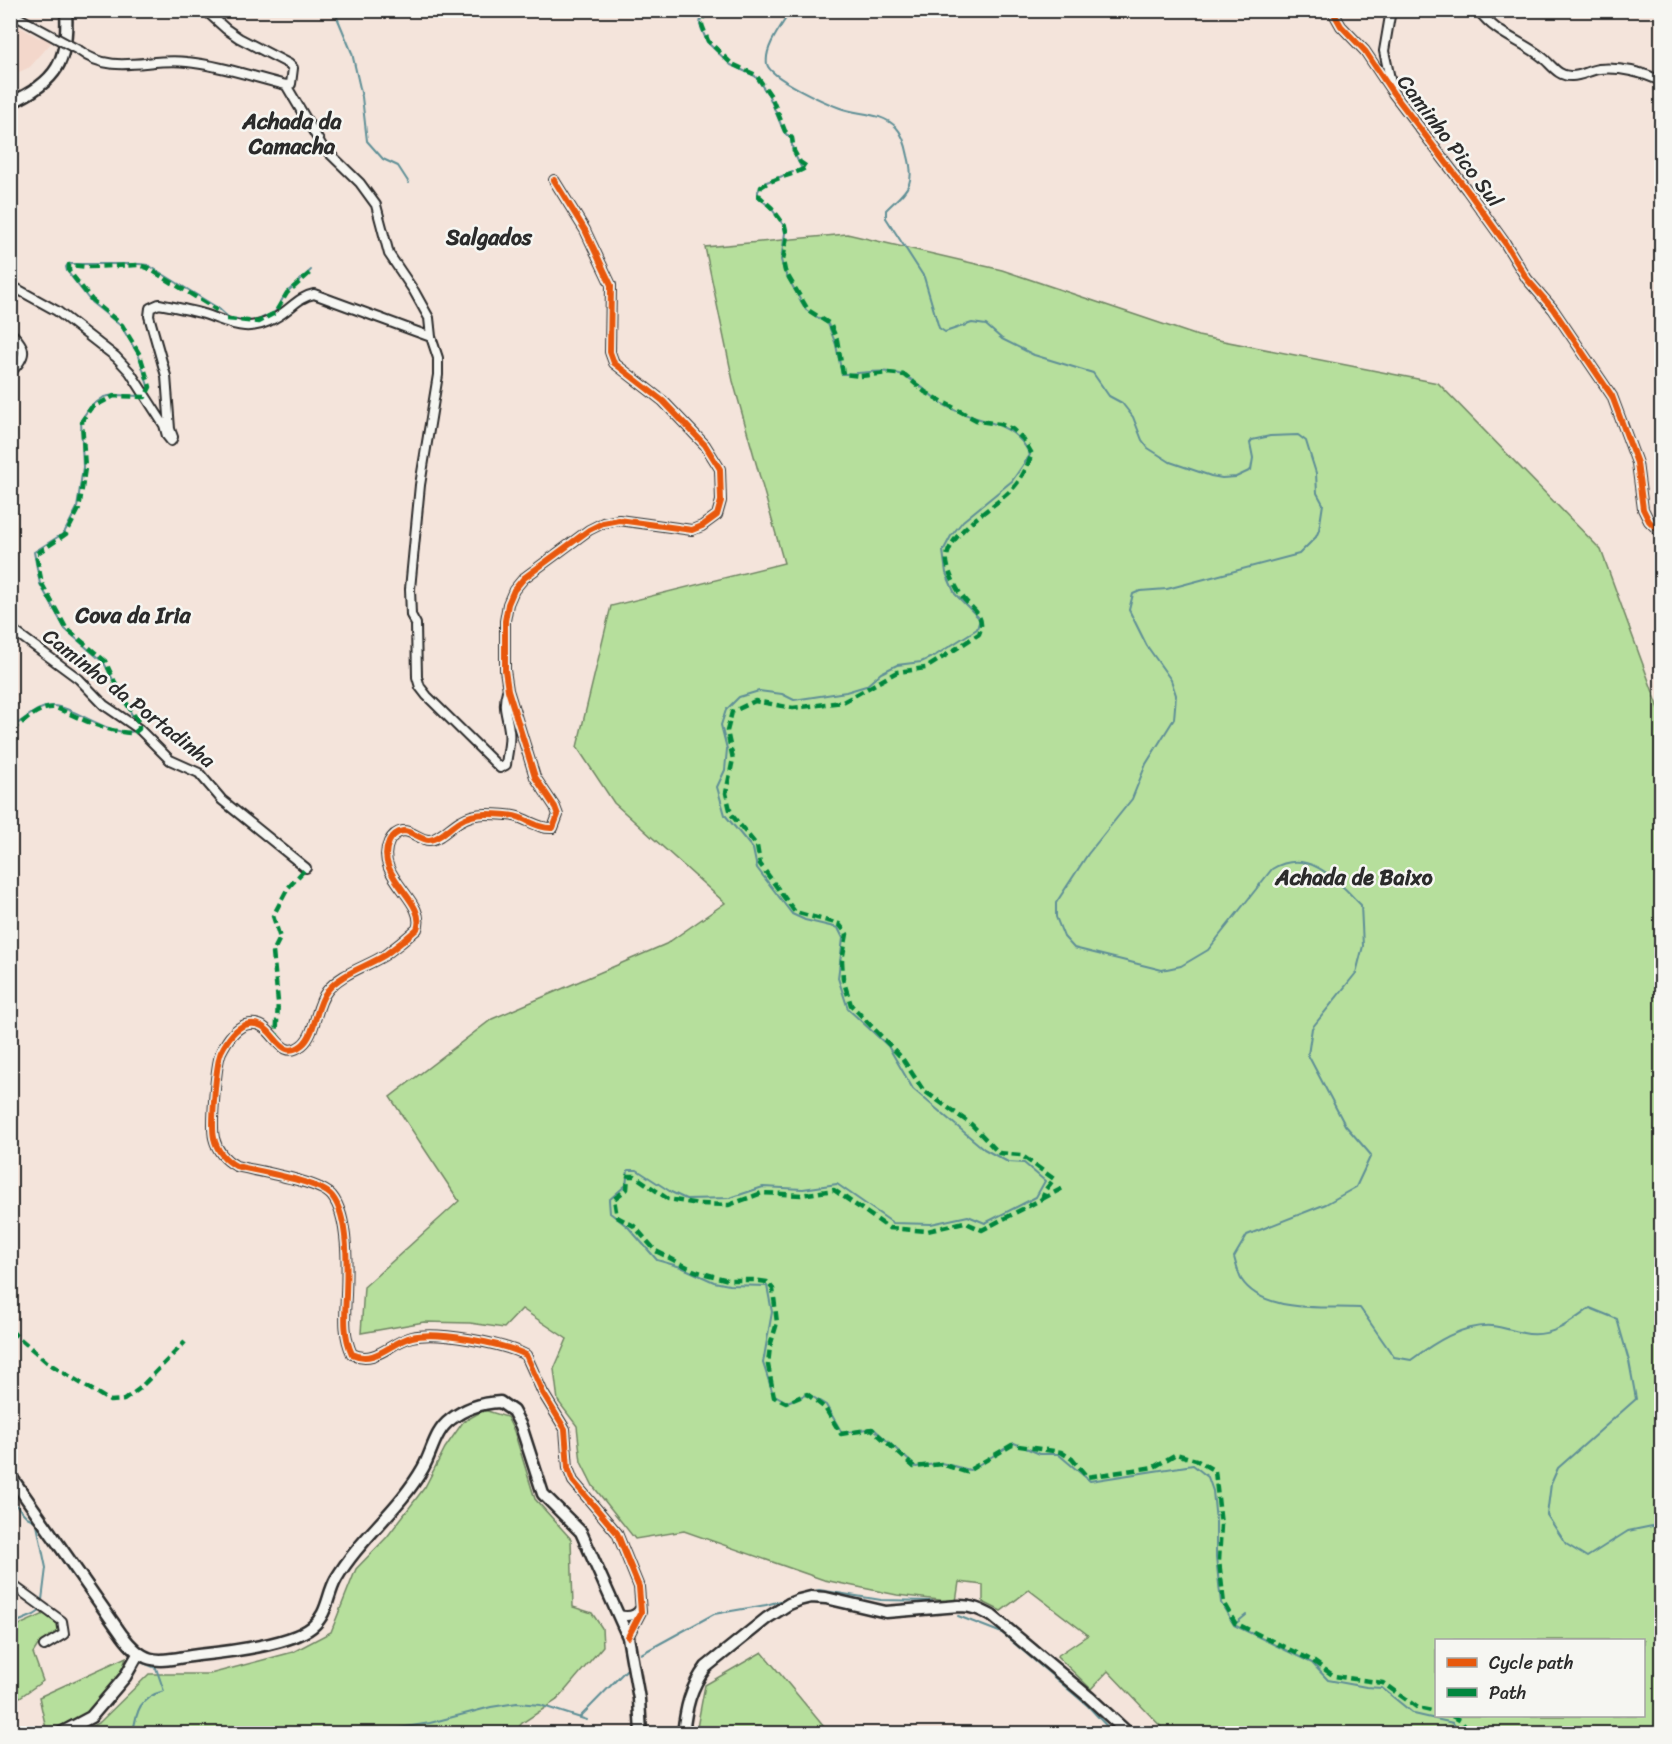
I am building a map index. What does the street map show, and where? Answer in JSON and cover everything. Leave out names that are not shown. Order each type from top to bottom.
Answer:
[{"type":"main road","points":[[10,103],[44,85],[55,70],[65,46],[66,10]]},
{"type":"main road","points":[[10,1475],[136,1656],[155,1660],[239,1650],[300,1636],[312,1627],[322,1617],[335,1581],[348,1561],[408,1490],[423,1468],[447,1421],[483,1403],[500,1402],[513,1412],[521,1426],[543,1494],[581,1532],[628,1636],[639,1699],[641,1734]]},
{"type":"main road","points":[[683,1734],[689,1695],[705,1667],[789,1604],[811,1598],[826,1598],[886,1612],[959,1606],[971,1606],[981,1610],[1089,1697],[1129,1734]]},
{"type":"main road","points":[[59,1734],[91,1717],[125,1677],[136,1656]]},
{"type":"street","points":[[10,13],[89,58],[102,63],[138,65],[169,60],[188,62],[286,85],[291,84],[293,68],[289,64],[238,38],[205,10]]},
{"type":"street","name":"Caminho Pico Sul","points":[[1332,10],[1348,34],[1365,51],[1393,93],[1467,190],[1505,243],[1527,279],[1577,342],[1612,396],[1637,463],[1643,509],[1649,521],[1662,534]]},
{"type":"street","points":[[1391,10],[1384,51],[1393,93]]},
{"type":"street","points":[[1478,10],[1495,28],[1542,56],[1558,72],[1565,75],[1573,76],[1600,69],[1637,72],[1662,82]]},
{"type":"street","points":[[286,85],[321,146],[360,183],[376,205],[389,254],[429,318],[431,337],[438,358],[438,375],[420,485],[410,589],[411,615],[416,624],[417,677],[420,687],[500,768],[506,765],[510,741],[510,730],[504,706],[508,690]]},
{"type":"street","points":[[554,180],[585,230],[611,285],[610,352],[614,363],[663,401],[705,445],[720,469],[721,501],[717,515],[692,530],[619,520],[603,523],[589,530],[524,578],[514,590],[508,604],[505,621],[505,670],[508,690],[535,777],[558,814],[555,825],[553,828],[543,828],[516,817],[473,815],[460,820],[432,840],[423,839],[406,831],[398,832],[390,839],[386,857],[389,870],[416,912],[419,923],[417,929],[384,955],[329,988],[320,1000],[306,1041],[300,1047],[289,1049],[282,1047],[270,1031],[259,1025],[248,1024],[239,1028],[229,1038],[220,1054],[213,1137],[219,1151],[227,1161],[236,1166],[304,1182],[332,1196],[342,1217],[347,1273],[345,1337],[352,1354],[368,1358],[411,1337],[429,1335],[501,1345],[526,1355],[543,1393],[565,1429],[568,1468],[573,1481],[617,1533],[639,1587],[642,1604],[638,1621],[628,1636]]},
{"type":"street","points":[[10,285],[57,311],[116,357],[130,372],[164,425],[171,441],[166,376],[149,316],[150,309],[159,303],[236,326],[254,326],[275,318],[302,298],[314,294],[431,337]]},
{"type":"street","points":[[10,332],[21,342],[23,351],[20,362],[10,372]]},
{"type":"street","name":"Caminho da Portadinha","points":[[10,628],[79,679],[104,705],[139,729],[170,760],[199,773],[222,800],[306,868]]},
{"type":"street","points":[[10,1583],[62,1622],[64,1634],[44,1646]]},
{"type":"street","points":[[619,1615],[629,1616],[638,1613],[642,1604]]},
{"type":"shaded area","points":[[20,27],[39,38],[42,36],[52,42],[30,67],[17,73],[11,72],[11,31]]},
{"type":"green space","points":[[847,234],[1002,270],[1198,336],[1438,383],[1601,550],[1661,714],[1661,1733],[1167,1733],[1108,1671],[1091,1689],[1057,1656],[1088,1635],[1029,1590],[1001,1611],[983,1602],[983,1585],[959,1582],[956,1602],[897,1595],[824,1580],[684,1531],[635,1539],[593,1486],[581,1462],[577,1426],[558,1401],[554,1369],[567,1339],[522,1309],[504,1328],[470,1323],[424,1322],[361,1333],[364,1287],[459,1201],[390,1097],[492,1019],[666,944],[725,903],[614,803],[577,747],[611,606],[784,563],[733,381],[705,247]]},
{"type":"green space","points":[[484,1410],[507,1417],[514,1431],[535,1499],[571,1539],[573,1607],[592,1613],[602,1628],[603,1646],[557,1700],[522,1723],[514,1733],[79,1733],[100,1722],[149,1674],[210,1674],[293,1652],[331,1632],[356,1569],[387,1537],[425,1487],[445,1448],[463,1422]]},
{"type":"green space","points":[[44,1614],[60,1628],[59,1633],[38,1645],[33,1653],[43,1681],[20,1697],[11,1698],[10,1629]]},
{"type":"green space","points":[[762,1652],[829,1733],[696,1733],[705,1685]]},
{"type":"green space","points":[[126,1657],[121,1675],[89,1713],[47,1733],[39,1697]]},
{"type":"waterway","points":[[334,10],[352,53],[362,97],[367,141],[383,159],[398,166],[409,183]]},
{"type":"waterway","points":[[702,10],[700,25],[707,42],[731,65],[755,76],[769,96],[784,132],[791,139],[793,151],[802,169]]},
{"type":"waterway","points":[[791,10],[768,50],[767,64],[770,70],[788,83],[823,101],[890,122],[902,137],[910,166],[910,181],[904,192],[886,210],[886,218],[924,277],[939,328],[945,332],[972,323],[986,325],[1002,339],[1034,355],[1093,373],[1109,396],[1122,403],[1133,417],[1142,440],[1148,448],[1170,462],[1211,476],[1236,477],[1251,470],[1253,458],[1250,443],[1252,440],[1270,436],[1298,435],[1306,441],[1316,473],[1317,493],[1323,504],[1316,537],[1299,554],[1167,589],[1140,591],[1133,594],[1129,610],[1147,646],[1171,680],[1176,695],[1174,719],[1146,764],[1132,799],[1088,854],[1056,903],[1056,917],[1064,937],[1074,948],[1162,970],[1181,966],[1208,950],[1272,869],[1285,863],[1298,862],[1321,869],[1361,905],[1363,946],[1356,973],[1312,1028],[1308,1055],[1345,1125],[1371,1155],[1356,1187],[1326,1204],[1247,1235],[1234,1257],[1241,1279],[1251,1290],[1279,1303],[1295,1306],[1360,1308],[1394,1357],[1411,1360],[1439,1341],[1470,1328],[1492,1326],[1523,1333],[1542,1334],[1567,1324],[1590,1308],[1617,1319],[1629,1361],[1636,1399],[1558,1468],[1551,1484],[1547,1515],[1566,1544],[1587,1557],[1628,1531],[1662,1524]]},
{"type":"waterway","points":[[793,172],[764,183],[758,191],[758,197],[771,208],[784,226],[781,260],[784,271],[806,310],[828,324],[836,345],[842,374],[882,371],[905,376],[946,406],[1005,428],[1023,443],[1030,455],[1012,481],[963,521],[943,551],[946,573],[955,594],[980,619],[977,629],[936,655],[921,662],[897,665],[881,673],[866,686],[846,692],[794,700],[782,694],[759,691],[739,697],[726,710],[721,725],[727,749],[725,770],[717,787],[725,815],[753,849],[757,868],[792,914],[805,920],[838,928],[843,938],[838,978],[848,1009],[888,1046],[913,1089],[984,1149],[1008,1162],[1024,1163],[1045,1181],[1036,1197],[985,1223],[968,1216],[931,1224],[893,1223],[837,1184],[803,1189],[763,1187],[730,1198],[686,1199],[637,1170],[628,1170],[626,1185],[609,1200],[610,1213],[628,1227],[657,1260],[681,1267],[714,1282],[729,1285],[767,1286],[772,1312],[763,1363],[773,1394],[787,1402],[808,1394],[826,1405],[842,1433],[873,1428],[916,1467],[941,1463],[970,1470],[1014,1443],[1040,1454],[1058,1454],[1090,1481],[1193,1465],[1208,1477],[1213,1491],[1221,1603],[1234,1625],[1312,1663],[1328,1680],[1382,1688],[1414,1714],[1453,1723],[1460,1734]]},
{"type":"waterway","points":[[146,392],[148,386],[139,356],[121,326],[91,302],[67,271],[68,264],[148,265],[218,308],[229,318],[252,321],[275,312],[286,293],[311,270]]},
{"type":"waterway","points":[[137,724],[104,663],[65,629],[40,584],[34,552],[64,533],[77,508],[83,467],[81,420],[90,407],[104,397],[141,396]]},
{"type":"waterway","points":[[10,728],[35,712],[52,706],[61,707],[117,731],[136,730]]},
{"type":"waterway","points":[[10,1499],[27,1517],[37,1522],[94,1604]]},
{"type":"waterway","points":[[37,1525],[46,1568],[43,1604]]},
{"type":"waterway","points":[[811,1592],[819,1590],[881,1600],[932,1601]]},
{"type":"waterway","points":[[641,1654],[714,1614],[791,1598]]},
{"type":"waterway","points":[[10,1625],[43,1609]]},
{"type":"waterway","points":[[1234,1625],[1246,1615]]},
{"type":"waterway","points":[[958,1616],[1002,1633],[1088,1706],[1114,1734]]},
{"type":"waterway","points":[[133,1734],[136,1718],[144,1701],[164,1691],[156,1668],[138,1661]]},
{"type":"waterway","points":[[580,1717],[628,1668]]},
{"type":"waterway","points":[[363,1734],[430,1723],[491,1707],[517,1703],[540,1705],[587,1720]]},
{"type":"waterway","points":[[579,1734],[582,1729]]},
{"type":"marked path","points":[[704,10],[702,25],[708,41],[732,64],[756,75],[771,96],[785,131],[792,138],[794,151],[800,162],[807,167],[761,187],[759,196],[772,208],[785,226],[787,235],[783,261],[785,271],[808,310],[830,324],[837,340],[843,374],[905,375],[925,392],[978,421],[1000,424],[1012,429],[1023,439],[1032,454],[1014,487],[966,527],[951,546],[947,556],[949,571],[956,587],[981,621],[979,634],[926,668],[897,672],[843,702],[793,708],[755,701],[732,712],[727,731],[733,759],[726,793],[731,814],[757,846],[760,864],[795,912],[839,924],[847,934],[842,960],[843,979],[851,1005],[902,1058],[923,1090],[971,1124],[999,1153],[1021,1155],[1054,1179],[1042,1199],[982,1230],[964,1222],[928,1231],[889,1228],[834,1190],[801,1195],[762,1193],[729,1205],[698,1204],[668,1199],[635,1176],[628,1176],[627,1189],[614,1199],[617,1217],[634,1226],[656,1251],[695,1271],[728,1280],[767,1282],[773,1289],[777,1323],[770,1346],[768,1365],[774,1397],[786,1403],[807,1394],[825,1408],[841,1434],[872,1429],[914,1467],[941,1464],[966,1472],[1012,1445],[1061,1452],[1072,1459],[1087,1477],[1154,1467],[1176,1454],[1196,1460],[1215,1471],[1221,1525],[1219,1561],[1224,1604],[1235,1623],[1313,1661],[1334,1676],[1383,1683],[1418,1708],[1435,1712]]},
{"type":"marked path","points":[[10,730],[37,712],[49,708],[56,708],[114,730],[134,733],[139,729],[139,723],[119,691],[105,661],[66,628],[42,584],[36,554],[66,534],[79,509],[85,468],[82,421],[91,408],[114,396],[145,397],[150,387],[140,355],[122,325],[92,300],[69,271],[69,265],[88,267],[139,265],[148,268],[217,310]]},
{"type":"marked path","points":[[227,319],[258,322],[275,313],[287,293],[311,272]]},
{"type":"marked path","points":[[276,1042],[278,1002],[273,952],[280,938],[273,916],[288,888],[306,868]]},
{"type":"marked path","points":[[1042,1199],[1065,1187]]},
{"type":"marked path","points":[[10,1330],[48,1363],[110,1401],[124,1400],[139,1389],[185,1342]]},
{"type":"marked path","points":[[1454,1717],[1461,1721],[1470,1734]]},
{"type":"cycle path","points":[[1332,10],[1341,26],[1365,51],[1393,93],[1467,190],[1505,243],[1527,279],[1553,309],[1612,396],[1637,463],[1643,509],[1649,521],[1662,534]]},
{"type":"cycle path","points":[[554,180],[585,230],[611,285],[610,352],[614,363],[663,401],[705,445],[720,469],[721,501],[717,515],[692,530],[619,520],[603,523],[589,530],[524,578],[514,590],[508,604],[505,621],[505,670],[508,690],[535,777],[558,815],[553,828],[539,826],[514,816],[483,814],[463,819],[441,835],[429,840],[403,831],[393,836],[386,854],[388,866],[415,908],[418,919],[417,929],[385,955],[339,979],[327,991],[310,1034],[302,1045],[286,1049],[263,1027],[255,1024],[245,1025],[234,1033],[223,1048],[219,1059],[214,1095],[213,1131],[219,1151],[236,1166],[302,1181],[325,1191],[338,1205],[344,1230],[346,1258],[345,1325],[352,1354],[368,1357],[412,1337],[437,1336],[486,1342],[526,1355],[543,1393],[565,1429],[568,1468],[573,1481],[617,1533],[639,1587],[641,1612],[628,1637]]},
{"type":"district","name":"Achada da Camacha","points":[[292,134]]},
{"type":"district","name":"Salgados","points":[[489,237]]},
{"type":"district","name":"Cova da Iria","points":[[133,615]]},
{"type":"district","name":"Achada de Baixo","points":[[1354,877]]}]
